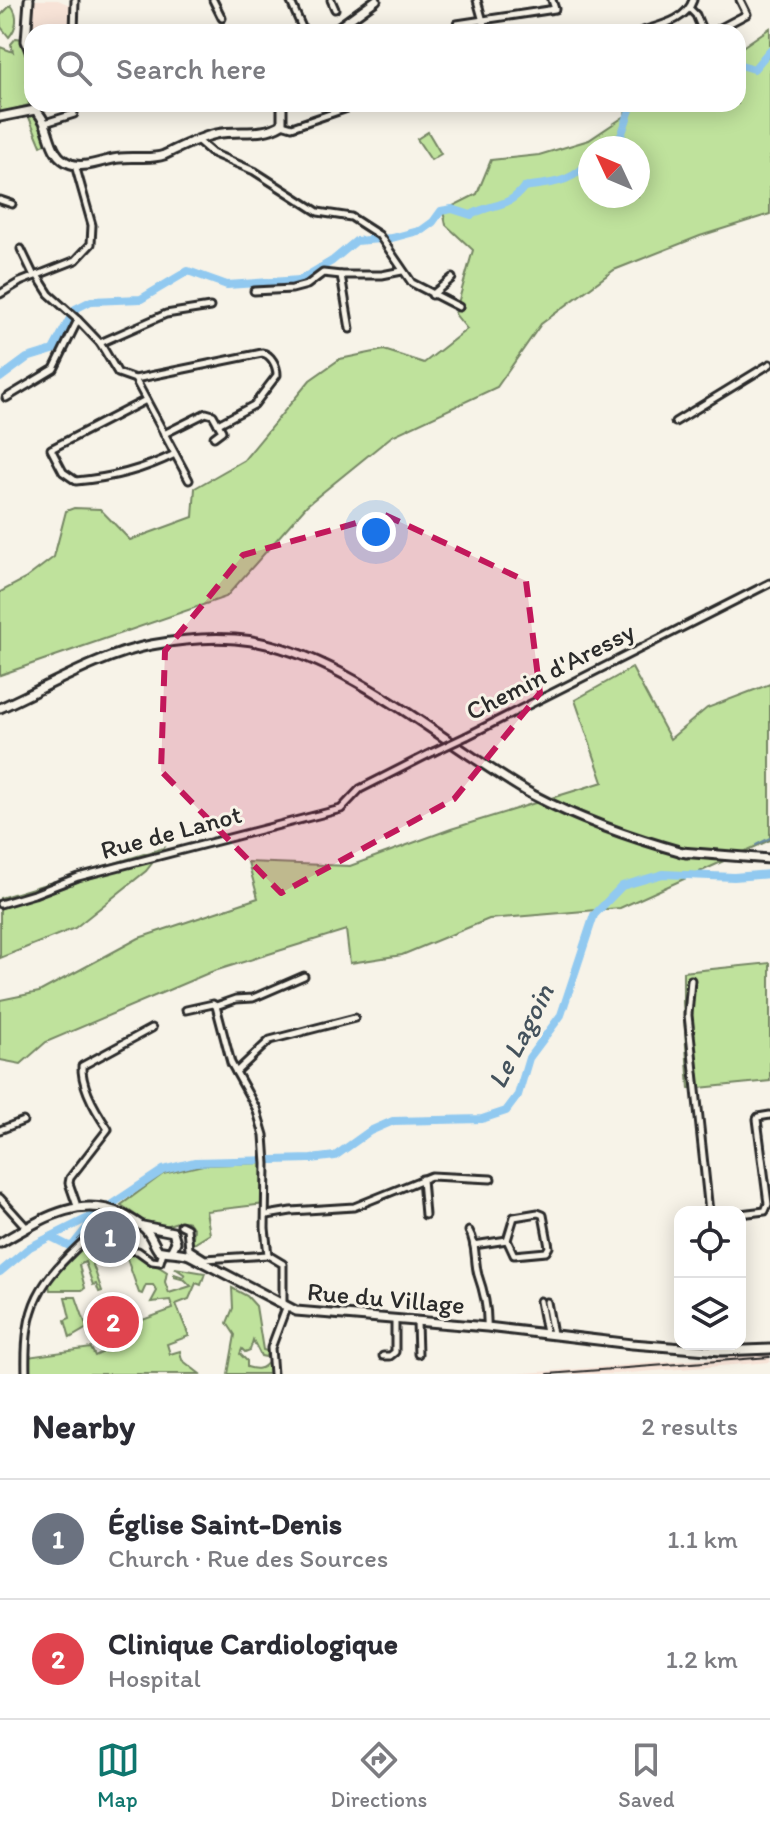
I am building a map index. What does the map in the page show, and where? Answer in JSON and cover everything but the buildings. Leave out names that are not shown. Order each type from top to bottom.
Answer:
[{"type":"main road","points":[[27,24],[29,0]]},
{"type":"main road","points":[[343,24],[376,0]]},
{"type":"main road","points":[[0,117],[24,110]]},
{"type":"main road","points":[[39,112],[53,148],[64,160],[75,165],[119,158],[156,157],[196,139],[226,132],[272,130],[282,124],[282,112]]},
{"type":"main road","points":[[0,710],[149,646],[206,638],[265,644],[301,654],[328,667],[553,805],[608,829],[686,853],[770,859]]},
{"type":"main road","points":[[0,1243],[49,1216],[77,1206],[114,1211],[143,1226],[154,1243]]},
{"type":"main road","name":"Rue du Village","points":[[143,1226],[284,1307],[306,1313],[674,1345]]},
{"type":"main road","points":[[154,1243],[169,1239]]},
{"type":"main road","points":[[154,1243],[169,1239]]},
{"type":"main road","name":"Rue du Village","points":[[746,1348],[770,1349]]},
{"type":"street","points":[[74,24],[75,0]]},
{"type":"street","points":[[213,0],[222,18]]},
{"type":"street","points":[[290,0],[300,24]]},
{"type":"street","points":[[331,0],[335,9]]},
{"type":"street","points":[[477,0],[484,24]]},
{"type":"street","points":[[457,24],[555,9],[552,0]]},
{"type":"street","points":[[663,24],[677,19],[690,9],[693,0]]},
{"type":"street","points":[[732,24],[750,16],[740,0]]},
{"type":"street","points":[[690,9],[700,24]]},
{"type":"street","points":[[282,124],[292,127],[336,112]]},
{"type":"street","points":[[45,123],[74,114]]},
{"type":"street","points":[[196,139],[212,153],[254,171],[318,212],[351,217],[379,235],[412,283],[459,307]]},
{"type":"street","points":[[0,294],[76,260],[91,244],[92,225],[75,165]]},
{"type":"street","points":[[0,200],[12,204]]},
{"type":"street","points":[[21,249],[49,294],[100,343],[118,373],[135,379],[267,354],[277,375],[254,405],[218,424]]},
{"type":"street","points":[[254,291],[292,289],[307,285],[323,273],[382,275],[402,271]]},
{"type":"street","points":[[341,275],[350,329]]},
{"type":"street","points":[[432,295],[452,278]]},
{"type":"street","points":[[100,343],[166,314],[210,307]]},
{"type":"street","points":[[6,398],[54,369],[78,320]]},
{"type":"street","points":[[675,422],[770,364]]},
{"type":"street","points":[[135,379],[189,480]]},
{"type":"street","points":[[146,400],[51,449],[63,472],[76,481],[91,480],[146,468],[175,454]]},
{"type":"street","points":[[164,434],[206,413],[213,415],[222,431],[214,437]]},
{"type":"street","name":"Chemin d'Aressy","points":[[351,800],[360,789],[770,583]]},
{"type":"street","name":"Rue de Lanot","points":[[0,904],[78,877],[341,809],[351,800]]},
{"type":"street","points":[[186,1010],[253,998],[304,976]]},
{"type":"street","points":[[691,980],[689,1020],[708,1206]]},
{"type":"street","points":[[216,1006],[236,1072],[256,1108],[266,1153],[265,1228],[268,1255]]},
{"type":"street","points":[[236,1072],[270,1040],[355,1018]]},
{"type":"street","points":[[77,1206],[70,1178],[108,1129],[94,1104],[82,1074],[82,1066],[152,1028]]},
{"type":"street","points":[[746,1214],[768,1213],[757,1119],[770,1115]]},
{"type":"street","points":[[0,1130],[23,1121]]},
{"type":"street","points":[[267,1215],[354,1207],[438,1175],[491,1179]]},
{"type":"street","points":[[422,1179],[425,1216]]},
{"type":"street","points":[[0,1198],[27,1228]]},
{"type":"street","points":[[543,1215],[549,1247],[546,1252],[514,1255],[507,1240],[514,1217],[543,1215]]},
{"type":"street","points":[[26,1374],[28,1331],[38,1295],[53,1270],[88,1237],[102,1249],[138,1251],[152,1261],[160,1262],[169,1239],[181,1225],[187,1228],[189,1249],[205,1259],[268,1255],[283,1264],[284,1307],[271,1348],[273,1374]]},
{"type":"street","points":[[469,1231],[483,1286],[487,1327]]},
{"type":"street","points":[[474,1245],[507,1240]]},
{"type":"street","points":[[149,1258],[154,1243]]},
{"type":"street","points":[[544,1301],[550,1333]]},
{"type":"street","points":[[383,1356],[395,1352],[395,1320]]},
{"type":"street","points":[[417,1322],[418,1354]]},
{"type":"street","points":[[18,1374],[26,1366]]},
{"type":"highlighted area","points":[[385,515],[526,581],[540,693],[454,799],[281,893],[161,771],[165,651],[243,555]]},
{"type":"shaded area","points":[[33,0],[58,0],[72,6],[70,24],[31,24]]},
{"type":"shaded area","points":[[770,1354],[770,1362],[615,1374],[513,1374]]},
{"type":"green space","points":[[11,5],[16,21],[9,37],[1,27],[0,16]]},
{"type":"green space","points":[[770,28],[770,214],[700,236],[614,270],[541,324],[497,387],[392,436],[307,505],[226,597],[0,675],[0,592],[25,579],[54,557],[66,511],[74,508],[100,509],[130,540],[193,517],[195,488],[244,460],[310,380],[340,359],[384,350],[424,363],[467,329],[455,314],[473,250],[446,225],[443,211],[477,194],[491,160],[539,155],[578,143],[578,208],[650,208],[650,136],[595,136],[625,116],[625,112],[746,112],[746,44]]},
{"type":"green space","points":[[16,38],[24,42],[24,106],[0,113],[0,47],[13,52],[11,44]]},
{"type":"green space","points":[[28,115],[34,115],[42,124],[47,143],[41,146]]},
{"type":"green space","points":[[428,132],[441,154],[431,160],[417,139]]},
{"type":"green space","points":[[632,668],[670,739],[707,708],[770,684],[770,840],[620,908],[489,919],[402,955],[350,963],[346,930],[211,972],[46,1042],[21,1064],[0,1060],[0,1000],[39,992],[139,938],[258,898],[248,862],[350,866],[451,829],[603,782],[575,700]]},
{"type":"green space","points":[[164,848],[146,871],[75,928],[0,958],[0,898]]},
{"type":"green space","points":[[770,963],[770,1081],[689,1089],[683,972]]},
{"type":"green space","points":[[265,1163],[265,1204],[206,1211],[210,1234],[192,1245],[194,1229],[189,1222],[152,1225],[121,1205],[163,1174],[203,1165]]},
{"type":"green space","points":[[112,1215],[127,1223],[113,1248],[103,1247],[92,1230]]},
{"type":"green space","points":[[85,1242],[102,1291],[99,1292],[96,1284],[93,1285],[85,1262],[79,1265],[85,1288],[50,1290],[48,1279]]},
{"type":"green space","points":[[125,1253],[140,1255],[167,1272],[165,1282],[169,1293],[191,1286],[185,1280],[174,1277],[174,1274],[185,1275],[175,1268],[205,1273],[201,1285],[196,1283],[189,1299],[176,1304],[189,1336],[167,1344],[170,1354],[180,1351],[182,1360],[200,1374],[28,1374],[27,1357],[91,1348],[95,1356],[120,1344],[116,1332],[123,1327],[173,1309],[170,1300],[151,1302],[157,1291],[153,1285],[146,1285],[142,1294],[139,1293]]},
{"type":"green space","points":[[232,1288],[247,1296],[256,1306],[263,1350],[267,1351],[266,1357],[261,1356],[253,1340],[250,1350],[245,1352],[242,1349],[240,1354],[250,1368],[262,1368],[269,1361],[271,1374],[228,1374],[235,1335],[227,1323],[233,1308]]},
{"type":"green space","points":[[65,1297],[76,1297],[87,1328],[70,1338],[65,1320],[70,1318]]},
{"type":"waterway","points":[[746,66],[754,69],[770,50]]},
{"type":"waterway","points":[[621,136],[629,112]]},
{"type":"waterway","points":[[0,378],[27,358],[53,350],[75,309],[91,301],[141,299],[188,271],[227,285],[300,280],[332,261],[356,241],[392,238],[422,230],[441,211],[452,209],[471,215],[512,199],[524,187],[552,183],[578,172]]},
{"type":"waterway","points":[[756,845],[770,838]]},
{"type":"waterway","name":"Le Lagoin","points":[[0,1272],[30,1247],[100,1212],[163,1170],[195,1162],[335,1156],[370,1131],[393,1121],[482,1119],[506,1111],[518,1095],[529,1058],[561,1015],[594,915],[622,886],[663,874],[734,877],[770,874]]},
{"type":"waterway","points":[[51,1237],[73,1245],[97,1215]]},
{"type":"railway","points":[[548,1374],[770,1357]]},
{"type":"place","name":"Église Saint-Denis","points":[[110,1237]]},
{"type":"place","name":"Clinique Cardiologique","points":[[113,1322]]}]
